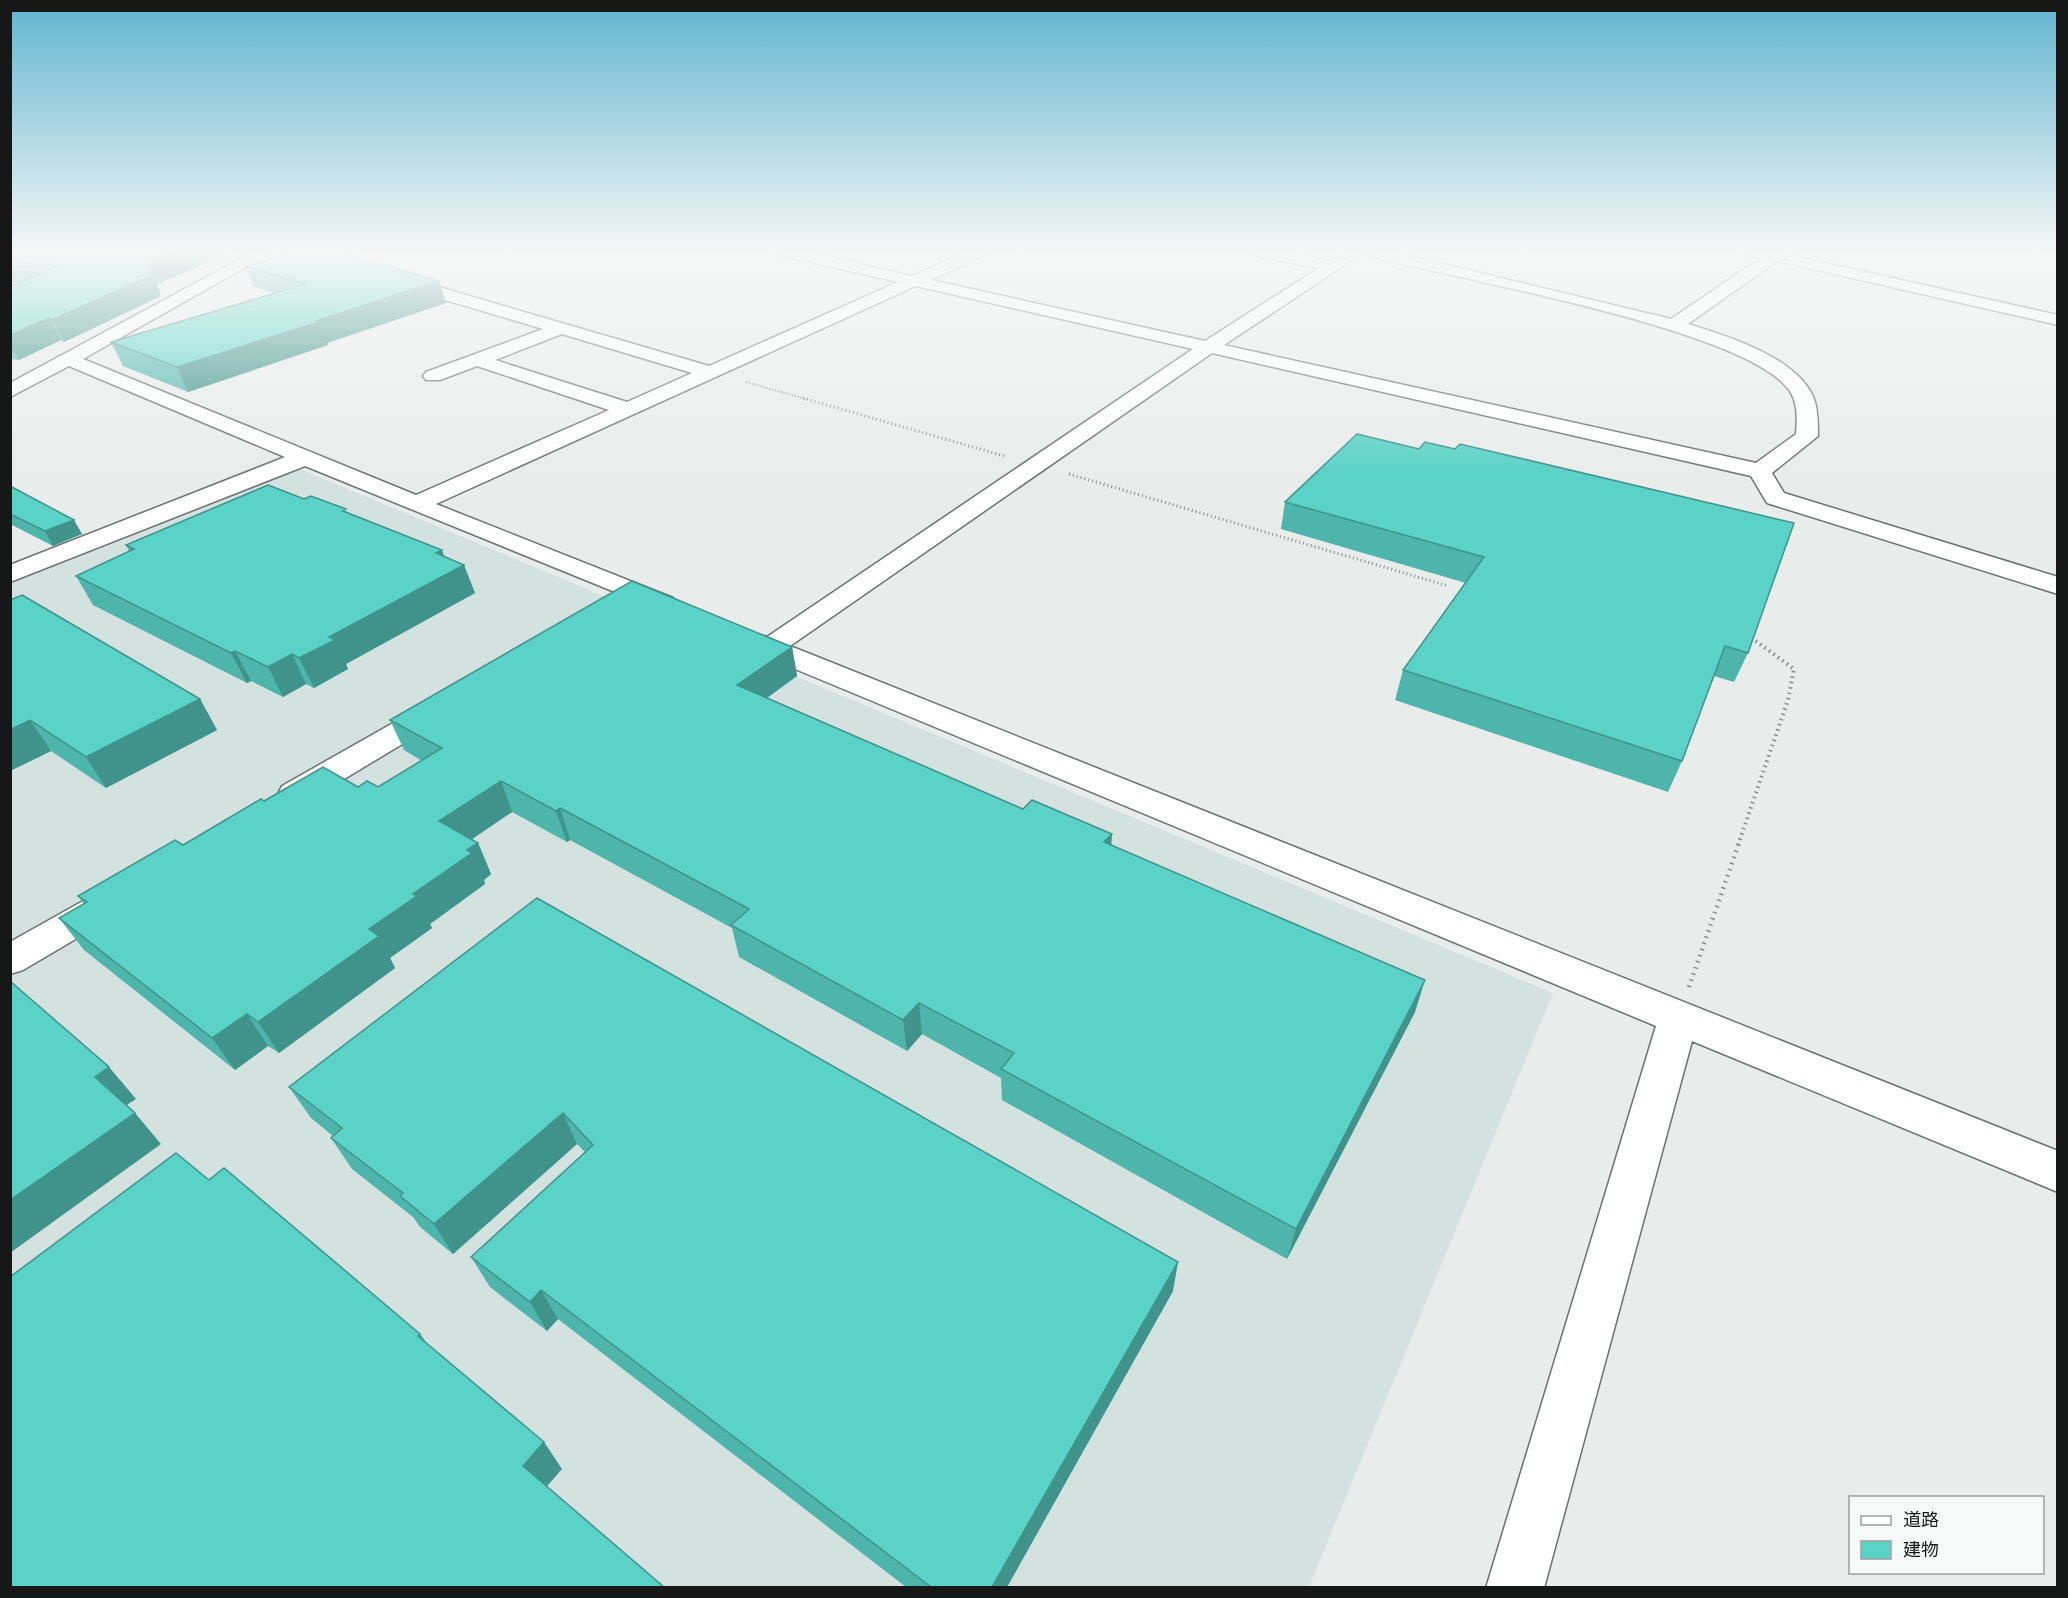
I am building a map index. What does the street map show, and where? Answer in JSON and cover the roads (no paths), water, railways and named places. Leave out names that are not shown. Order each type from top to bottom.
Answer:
[{"type":"street","points":[[10,391],[129,326]]},
{"type":"street","points":[[554,326],[710,372]]},
{"type":"street","points":[[416,504],[814,326]]},
{"type":"street","points":[[1117,326],[1760,471],[1775,498],[2058,586]]},
{"type":"street","points":[[769,648],[1242,326]]},
{"type":"street","points":[[1676,326],[1735,347],[1780,370],[1797,387],[1806,402],[1807,436],[1760,471]]},
{"type":"street","points":[[433,376],[562,328]]},
{"type":"street","points":[[68,359],[304,458],[693,616]]},
{"type":"street","points":[[477,360],[627,409]]},
{"type":"street","points":[[10,574],[304,458]]},
{"type":"street","points":[[607,611],[638,593]]},
{"type":"street","points":[[725,630],[2058,1172]]},
{"type":"street","points":[[268,810],[463,696]]},
{"type":"street","points":[[10,960],[134,888]]},
{"type":"street","points":[[1515,1587],[1678,1019]]}]
